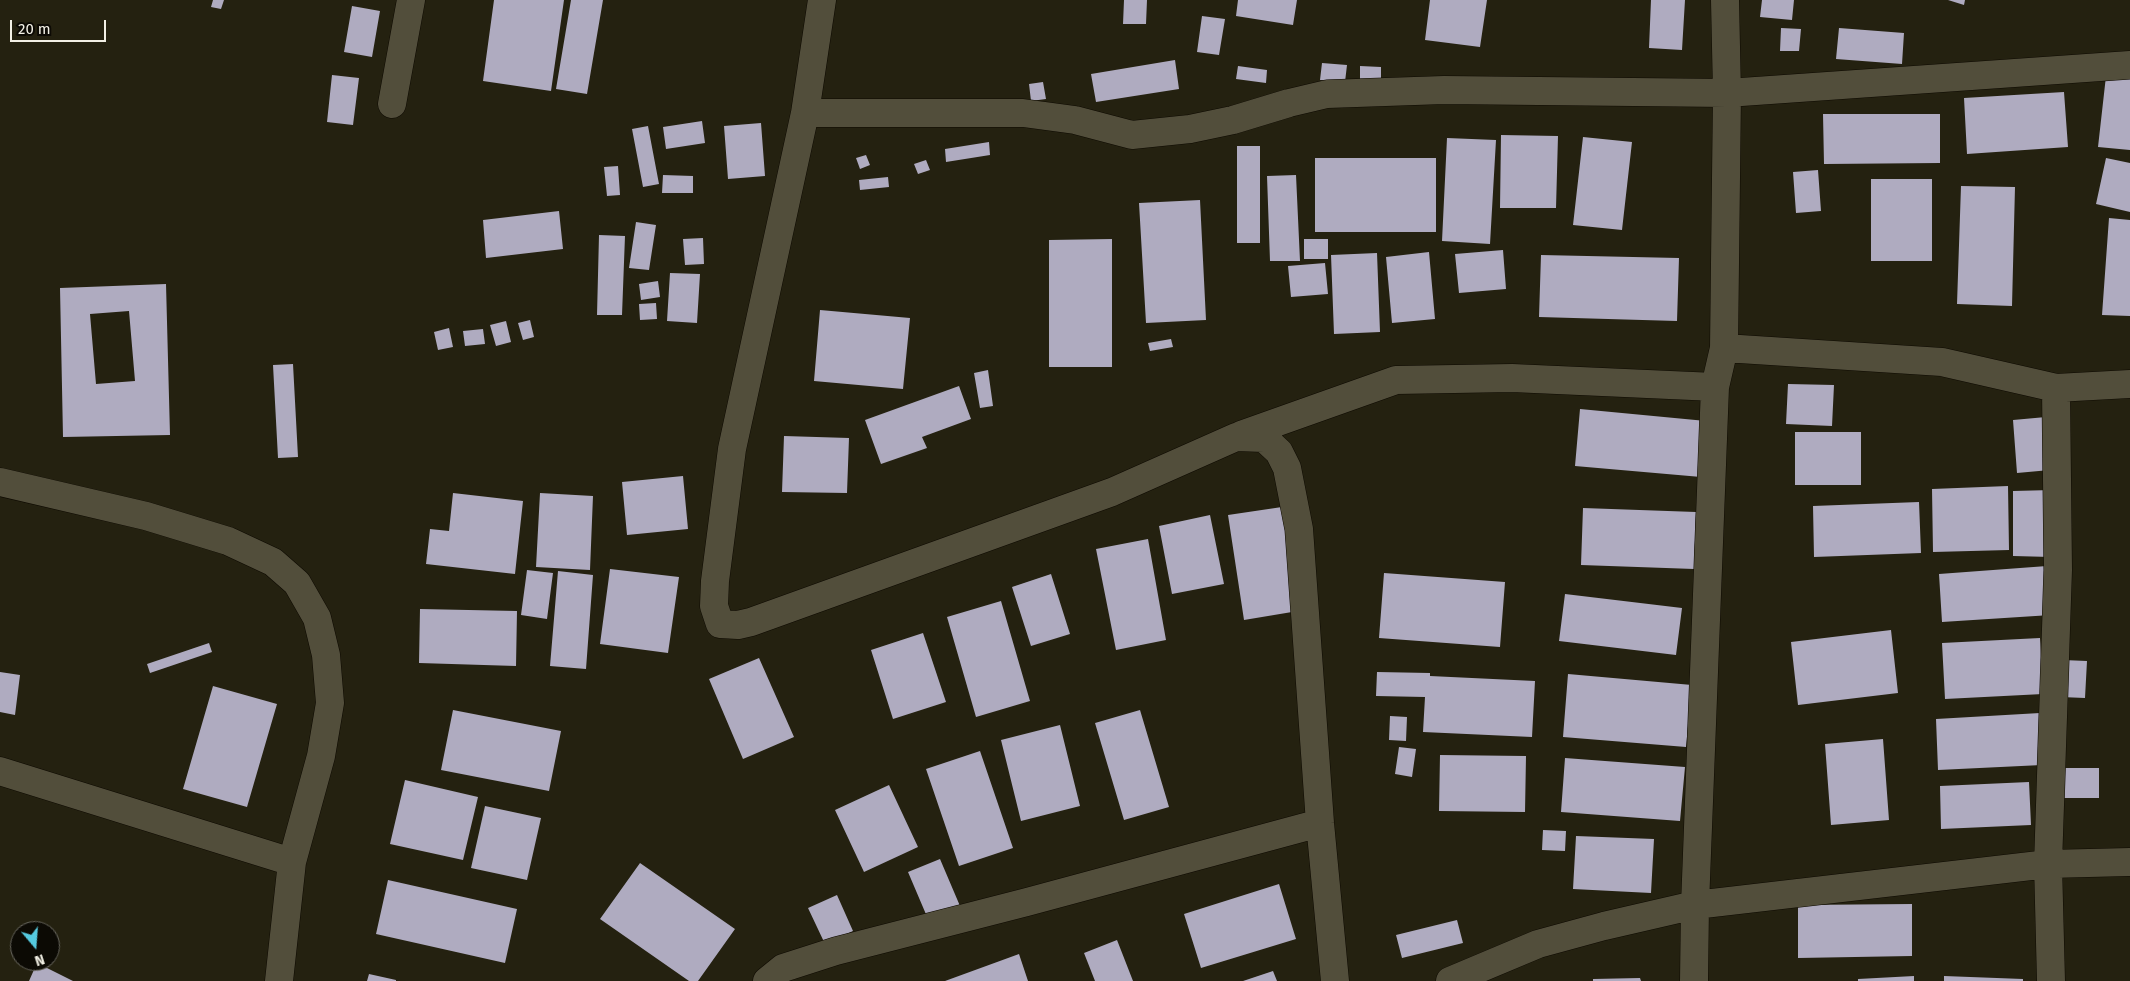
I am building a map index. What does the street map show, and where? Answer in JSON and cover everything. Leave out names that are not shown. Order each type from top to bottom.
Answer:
[{"type":"street","points":[[392,104],[411,0]]},
{"type":"street","points":[[822,0],[805,113],[732,449],[715,581],[714,606],[720,624],[738,625],[751,622],[936,557],[1112,492],[1236,437],[1396,380],[1512,378],[1715,387]]},
{"type":"street","points":[[1694,981],[1695,905],[1715,387],[1724,348],[1727,93],[1725,0]]},
{"type":"street","points":[[805,113],[1023,113],[1075,120],[1132,135],[1190,129],[1233,120],[1327,94],[1444,90],[1727,93],[2130,65]]},
{"type":"street","points":[[1724,348],[1942,362],[2056,388],[2130,384]]},
{"type":"street","points":[[2051,981],[2048,864],[2058,570],[2056,388]]},
{"type":"street","points":[[1236,437],[1264,438],[1279,452],[1287,468],[1299,529],[1320,822],[1335,981]]},
{"type":"street","points":[[0,482],[146,516],[228,541],[273,562],[297,583],[316,618],[326,655],[330,703],[322,756],[292,862],[279,981]]},
{"type":"street","points":[[0,771],[292,862]]},
{"type":"street","points":[[767,981],[783,968],[836,951],[1037,900],[1320,822]]},
{"type":"street","points":[[1450,981],[1538,944],[1604,926],[1695,905],[2048,864],[2130,862]]},
{"type":"building","points":[[213,0],[224,0],[221,9],[211,7]]},
{"type":"building","points":[[494,0],[564,0],[551,91],[483,81]]},
{"type":"building","points":[[571,0],[603,0],[587,94],[556,89]]},
{"type":"building","points":[[1124,0],[1147,0],[1146,24],[1123,24]]},
{"type":"building","points":[[1238,0],[1297,0],[1293,25],[1236,16]]},
{"type":"building","points":[[1430,0],[1487,0],[1480,47],[1425,40]]},
{"type":"building","points":[[1651,0],[1685,0],[1682,50],[1649,48]]},
{"type":"building","points":[[1762,0],[1794,0],[1792,20],[1760,17]]},
{"type":"building","points":[[1948,0],[1965,0],[1964,5]]},
{"type":"building","points":[[352,6],[380,11],[372,57],[344,52]]},
{"type":"building","points":[[1202,16],[1225,19],[1219,55],[1197,52]]},
{"type":"building","points":[[1781,28],[1801,29],[1799,51],[1780,51]]},
{"type":"building","points":[[1839,28],[1904,33],[1902,64],[1836,59]]},
{"type":"building","points":[[1175,60],[1179,89],[1096,102],[1091,74]]},
{"type":"building","points":[[1322,63],[1347,65],[1345,82],[1320,80]]},
{"type":"building","points":[[1238,66],[1267,70],[1266,83],[1236,79]]},
{"type":"building","points":[[1360,66],[1381,67],[1381,81],[1360,80]]},
{"type":"building","points":[[332,75],[359,78],[353,125],[327,122]]},
{"type":"building","points":[[2106,76],[2130,79],[2130,150],[2098,147]]},
{"type":"building","points":[[1043,82],[1046,99],[1031,101],[1029,84]]},
{"type":"building","points":[[2064,92],[2068,147],[1967,154],[1964,98]]},
{"type":"building","points":[[1823,114],[1940,114],[1940,163],[1824,164]]},
{"type":"building","points":[[702,121],[705,143],[666,149],[663,127]]},
{"type":"building","points":[[761,123],[765,176],[728,179],[724,126]]},
{"type":"building","points":[[648,126],[659,184],[643,187],[632,129]]},
{"type":"building","points":[[1501,135],[1558,136],[1556,208],[1500,208]]},
{"type":"building","points":[[1583,137],[1632,142],[1622,230],[1573,225]]},
{"type":"building","points":[[1447,138],[1496,140],[1490,244],[1442,241]]},
{"type":"building","points":[[989,142],[990,155],[946,162],[945,149]]},
{"type":"building","points":[[1237,146],[1260,146],[1260,243],[1237,243]]},
{"type":"building","points":[[866,155],[870,165],[860,169],[856,158]]},
{"type":"building","points":[[1315,158],[1436,158],[1436,232],[1315,232]]},
{"type":"building","points":[[2106,158],[2130,163],[2130,212],[2096,204]]},
{"type":"building","points":[[926,160],[930,170],[918,174],[914,164]]},
{"type":"building","points":[[618,166],[620,195],[607,196],[604,167]]},
{"type":"building","points":[[1818,170],[1821,211],[1796,213],[1793,172]]},
{"type":"building","points":[[663,175],[693,176],[693,193],[662,193]]},
{"type":"building","points":[[1296,175],[1300,261],[1270,261],[1267,176]]},
{"type":"building","points":[[888,177],[889,187],[860,190],[859,180]]},
{"type":"building","points":[[1871,179],[1932,179],[1932,261],[1871,261]]},
{"type":"building","points":[[1961,186],[2015,187],[2012,306],[1957,304]]},
{"type":"building","points":[[1200,200],[1206,320],[1146,323],[1139,203]]},
{"type":"building","points":[[559,211],[563,249],[486,258],[483,220]]},
{"type":"building","points":[[2109,218],[2130,220],[2130,316],[2102,315]]},
{"type":"building","points":[[636,222],[656,225],[649,270],[629,268]]},
{"type":"building","points":[[599,235],[625,236],[622,315],[597,315]]},
{"type":"building","points":[[703,238],[704,264],[685,265],[683,239]]},
{"type":"building","points":[[1112,239],[1112,367],[1049,367],[1049,240]]},
{"type":"building","points":[[1304,239],[1328,239],[1328,259],[1304,259]]},
{"type":"building","points":[[1503,250],[1506,289],[1459,293],[1455,254]]},
{"type":"building","points":[[1429,252],[1435,319],[1392,323],[1386,257]]},
{"type":"building","points":[[1377,253],[1380,332],[1334,334],[1331,255]]},
{"type":"building","points":[[1541,255],[1679,258],[1677,321],[1539,317]]},
{"type":"building","points":[[1325,263],[1328,294],[1291,297],[1288,266]]},
{"type":"building","points":[[670,273],[700,274],[697,323],[667,321]]},
{"type":"building","points":[[658,281],[660,297],[641,300],[639,284]]},
{"type":"building","points":[[166,284],[170,435],[63,437],[60,288]],"holes":[[[129,311],[135,381],[96,384],[90,314]]]},
{"type":"building","points":[[656,303],[657,319],[640,320],[639,304]]},
{"type":"building","points":[[820,310],[910,318],[903,389],[814,381]]},
{"type":"building","points":[[530,320],[534,337],[523,340],[518,323]]},
{"type":"building","points":[[506,321],[511,342],[496,346],[490,325]]},
{"type":"building","points":[[449,328],[453,347],[438,350],[434,332]]},
{"type":"building","points":[[483,329],[485,344],[465,346],[463,331]]},
{"type":"building","points":[[1171,339],[1173,347],[1150,351],[1148,343]]},
{"type":"building","points":[[293,364],[298,457],[278,458],[273,365]]},
{"type":"building","points":[[988,370],[993,406],[980,408],[974,373]]},
{"type":"building","points":[[1788,384],[1834,385],[1832,426],[1786,424]]},
{"type":"building","points":[[959,386],[971,419],[922,437],[927,448],[881,464],[865,420]]},
{"type":"building","points":[[1580,409],[1706,421],[1701,477],[1575,466]]},
{"type":"building","points":[[2046,417],[2050,470],[2017,473],[2013,420]]},
{"type":"building","points":[[1795,432],[1861,432],[1861,485],[1795,485]]},
{"type":"building","points":[[784,436],[849,438],[847,493],[782,492]]},
{"type":"building","points":[[683,476],[688,529],[627,535],[622,482]]},
{"type":"building","points":[[2008,486],[2009,550],[1933,552],[1932,489]]},
{"type":"building","points":[[2052,490],[2051,557],[2013,556],[2013,491]]},
{"type":"building","points":[[453,493],[523,501],[515,574],[426,564],[430,529],[449,531]]},
{"type":"building","points":[[540,493],[593,496],[590,570],[536,567]]},
{"type":"building","points":[[1919,502],[1921,553],[1814,557],[1813,506]]},
{"type":"building","points":[[1282,507],[1298,611],[1244,620],[1228,515]]},
{"type":"building","points":[[1583,508],[1696,512],[1694,569],[1581,565]]},
{"type":"building","points":[[1210,515],[1224,584],[1172,594],[1159,526]]},
{"type":"building","points":[[1148,539],[1166,640],[1116,650],[1096,549]]},
{"type":"building","points":[[2047,566],[2051,615],[1942,622],[1939,574]]},
{"type":"building","points":[[610,569],[679,577],[668,653],[600,644]]},
{"type":"building","points":[[527,570],[553,573],[547,619],[521,615]]},
{"type":"building","points":[[558,571],[593,575],[586,669],[550,666]]},
{"type":"building","points":[[1384,573],[1505,582],[1500,647],[1379,638]]},
{"type":"building","points":[[1051,574],[1070,634],[1031,646],[1012,587]]},
{"type":"building","points":[[1565,594],[1682,608],[1676,655],[1559,641]]},
{"type":"building","points":[[1001,601],[1030,701],[976,717],[947,617]]},
{"type":"building","points":[[420,609],[517,611],[516,666],[419,663]]},
{"type":"building","points":[[1891,630],[1898,693],[1798,705],[1791,642]]},
{"type":"building","points":[[923,633],[946,702],[893,719],[871,650]]},
{"type":"building","points":[[2040,638],[2043,694],[1945,699],[1942,643]]},
{"type":"building","points":[[209,643],[212,652],[150,673],[147,664]]},
{"type":"building","points":[[759,658],[794,737],[743,759],[709,679]]},
{"type":"building","points":[[2063,660],[2087,661],[2085,698],[2061,697]]},
{"type":"building","points":[[0,672],[20,675],[15,715],[0,712]]},
{"type":"building","points":[[1377,672],[1430,673],[1430,676],[1535,681],[1532,737],[1423,732],[1425,697],[1376,696]]},
{"type":"building","points":[[1568,674],[1692,685],[1686,747],[1563,737]]},
{"type":"building","points":[[213,686],[277,704],[247,807],[183,789]]},
{"type":"building","points":[[453,710],[561,731],[549,791],[441,770]]},
{"type":"building","points":[[1140,710],[1169,807],[1124,820],[1095,723]]},
{"type":"building","points":[[2040,713],[2042,765],[1938,770],[1936,719]]},
{"type":"building","points":[[1390,716],[1407,717],[1406,741],[1389,740]]},
{"type":"building","points":[[1060,725],[1080,806],[1021,821],[1001,740]]},
{"type":"building","points":[[1883,739],[1889,820],[1831,825],[1825,744]]},
{"type":"building","points":[[1399,747],[1416,749],[1412,777],[1395,774]]},
{"type":"building","points":[[980,751],[1013,848],[959,866],[926,769]]},
{"type":"building","points":[[1440,755],[1526,756],[1525,812],[1439,811]]},
{"type":"building","points":[[1565,758],[1685,767],[1680,821],[1561,812]]},
{"type":"building","points":[[2061,768],[2099,768],[2099,798],[2060,798]]},
{"type":"building","points":[[405,780],[478,797],[463,860],[390,844]]},
{"type":"building","points":[[2029,782],[2031,825],[1941,829],[1940,786]]},
{"type":"building","points":[[889,785],[918,847],[864,872],[835,810]]},
{"type":"building","points":[[485,806],[541,818],[527,880],[471,868]]},
{"type":"building","points":[[1543,830],[1566,831],[1565,851],[1542,850]]},
{"type":"building","points":[[1576,836],[1654,839],[1651,893],[1573,889]]},
{"type":"building","points":[[940,859],[960,906],[928,919],[908,872]]},
{"type":"building","points":[[640,863],[735,929],[698,981],[689,981],[600,919]]},
{"type":"building","points":[[388,880],[517,909],[505,963],[376,934]]},
{"type":"building","points":[[1279,884],[1296,939],[1201,968],[1184,914]]},
{"type":"building","points":[[837,895],[853,931],[825,944],[808,908]]},
{"type":"building","points":[[1912,904],[1912,956],[1798,958],[1798,905]]},
{"type":"building","points":[[1457,920],[1463,943],[1402,958],[1396,935]]},
{"type":"building","points":[[1117,940],[1133,981],[1095,981],[1084,953]]},
{"type":"building","points":[[1019,954],[1028,981],[945,981]]},
{"type":"building","points":[[33,971],[53,971],[73,981],[29,981]]},
{"type":"building","points":[[1273,971],[1277,981],[1243,981]]},
{"type":"building","points":[[369,974],[396,980],[396,981],[367,981]]},
{"type":"building","points":[[1914,976],[1914,981],[1858,981],[1858,979]]},
{"type":"building","points":[[1944,976],[2023,979],[2023,981],[1944,981]]},
{"type":"building","points":[[1640,978],[1641,981],[1593,981],[1593,979]]}]
